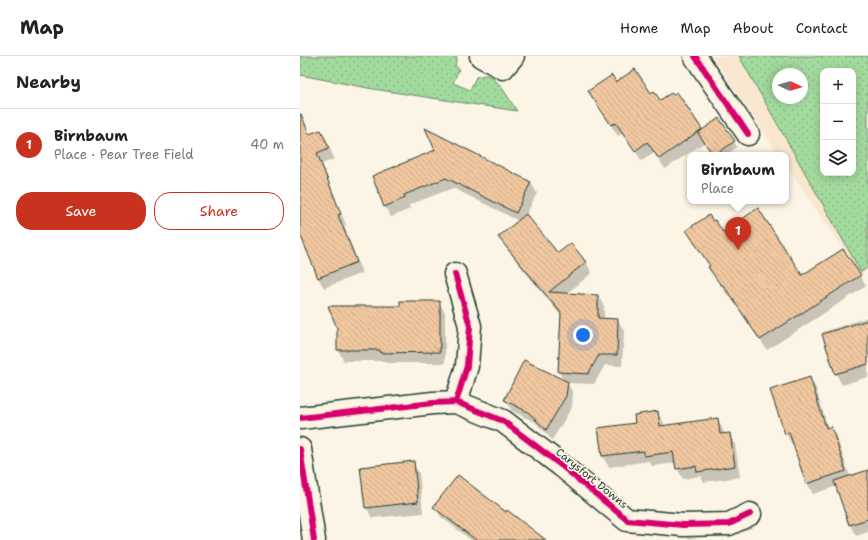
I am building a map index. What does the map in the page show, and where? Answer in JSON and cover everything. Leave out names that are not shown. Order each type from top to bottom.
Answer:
[{"type":"street","points":[[481,56],[503,68],[513,56]]},
{"type":"street","points":[[695,56],[748,134]]},
{"type":"street","points":[[455,274],[470,326],[467,366],[456,402]]},
{"type":"street","name":"Carysfort Downs","points":[[300,418],[433,403],[456,402],[503,421],[562,466],[628,520],[683,525],[729,524],[750,514]]},
{"type":"street","points":[[300,449],[314,540]]},
{"type":"shaded area","points":[[712,56],[868,56],[868,269],[861,275],[789,169],[789,152],[777,152]]},
{"type":"green space","points":[[300,56],[455,56],[457,57],[455,66],[459,69],[453,83],[470,90],[476,77],[486,75],[495,80],[517,111],[373,89],[300,75]]},
{"type":"green space","points":[[739,56],[868,56],[868,267],[861,272]]},
{"type":"building","points":[[635,69],[651,93],[654,91],[660,100],[671,93],[673,95],[677,92],[702,129],[659,159],[647,142],[635,151],[616,123],[611,125],[588,91],[612,75],[616,82]]},
{"type":"building","points":[[300,114],[309,134],[321,130],[329,148],[317,153],[341,214],[338,215],[357,262],[318,278],[300,234]]},
{"type":"building","points":[[719,118],[735,141],[719,152],[711,152],[698,133]]},
{"type":"building","points":[[425,128],[531,182],[516,213],[446,178],[404,195],[405,198],[384,207],[372,176],[435,150]]},
{"type":"building","points":[[758,208],[802,275],[843,249],[861,275],[760,340],[724,286],[720,284],[708,267],[710,266],[686,230],[709,215],[713,221],[715,220],[723,232]]},
{"type":"building","points":[[526,214],[558,253],[571,243],[586,262],[549,292],[598,295],[598,318],[618,319],[617,355],[599,355],[588,374],[558,372],[561,313],[498,237]]},
{"type":"building","points":[[400,301],[440,301],[440,352],[380,353],[380,350],[337,350],[337,328],[328,306],[400,306]]},
{"type":"building","points":[[868,320],[868,364],[835,374],[822,334]]},
{"type":"building","points":[[524,360],[568,382],[566,396],[546,430],[528,412],[504,400]]},
{"type":"building","points":[[810,377],[826,428],[831,426],[846,471],[806,484],[789,432],[785,434],[770,390]]},
{"type":"building","points":[[658,411],[660,426],[718,418],[720,434],[730,433],[735,466],[697,472],[696,466],[676,469],[673,452],[644,456],[644,451],[602,456],[598,428],[635,423],[634,415]]},
{"type":"building","points":[[414,461],[418,502],[365,508],[360,467]]},
{"type":"building","points":[[868,470],[868,519],[849,525],[834,481]]},
{"type":"building","points":[[458,475],[506,512],[507,510],[546,540],[476,540],[433,507]]},
{"type":"cycle path","points":[[695,56],[748,134]]},
{"type":"cycle path","points":[[455,274],[470,326],[467,366],[456,402]]},
{"type":"cycle path","points":[[300,418],[433,403],[456,402],[503,421],[562,466],[627,520],[683,525],[729,524],[750,514]]},
{"type":"cycle path","points":[[300,449],[314,540]]},
{"type":"place","name":"Birnbaum","points":[[738,250]]}]
